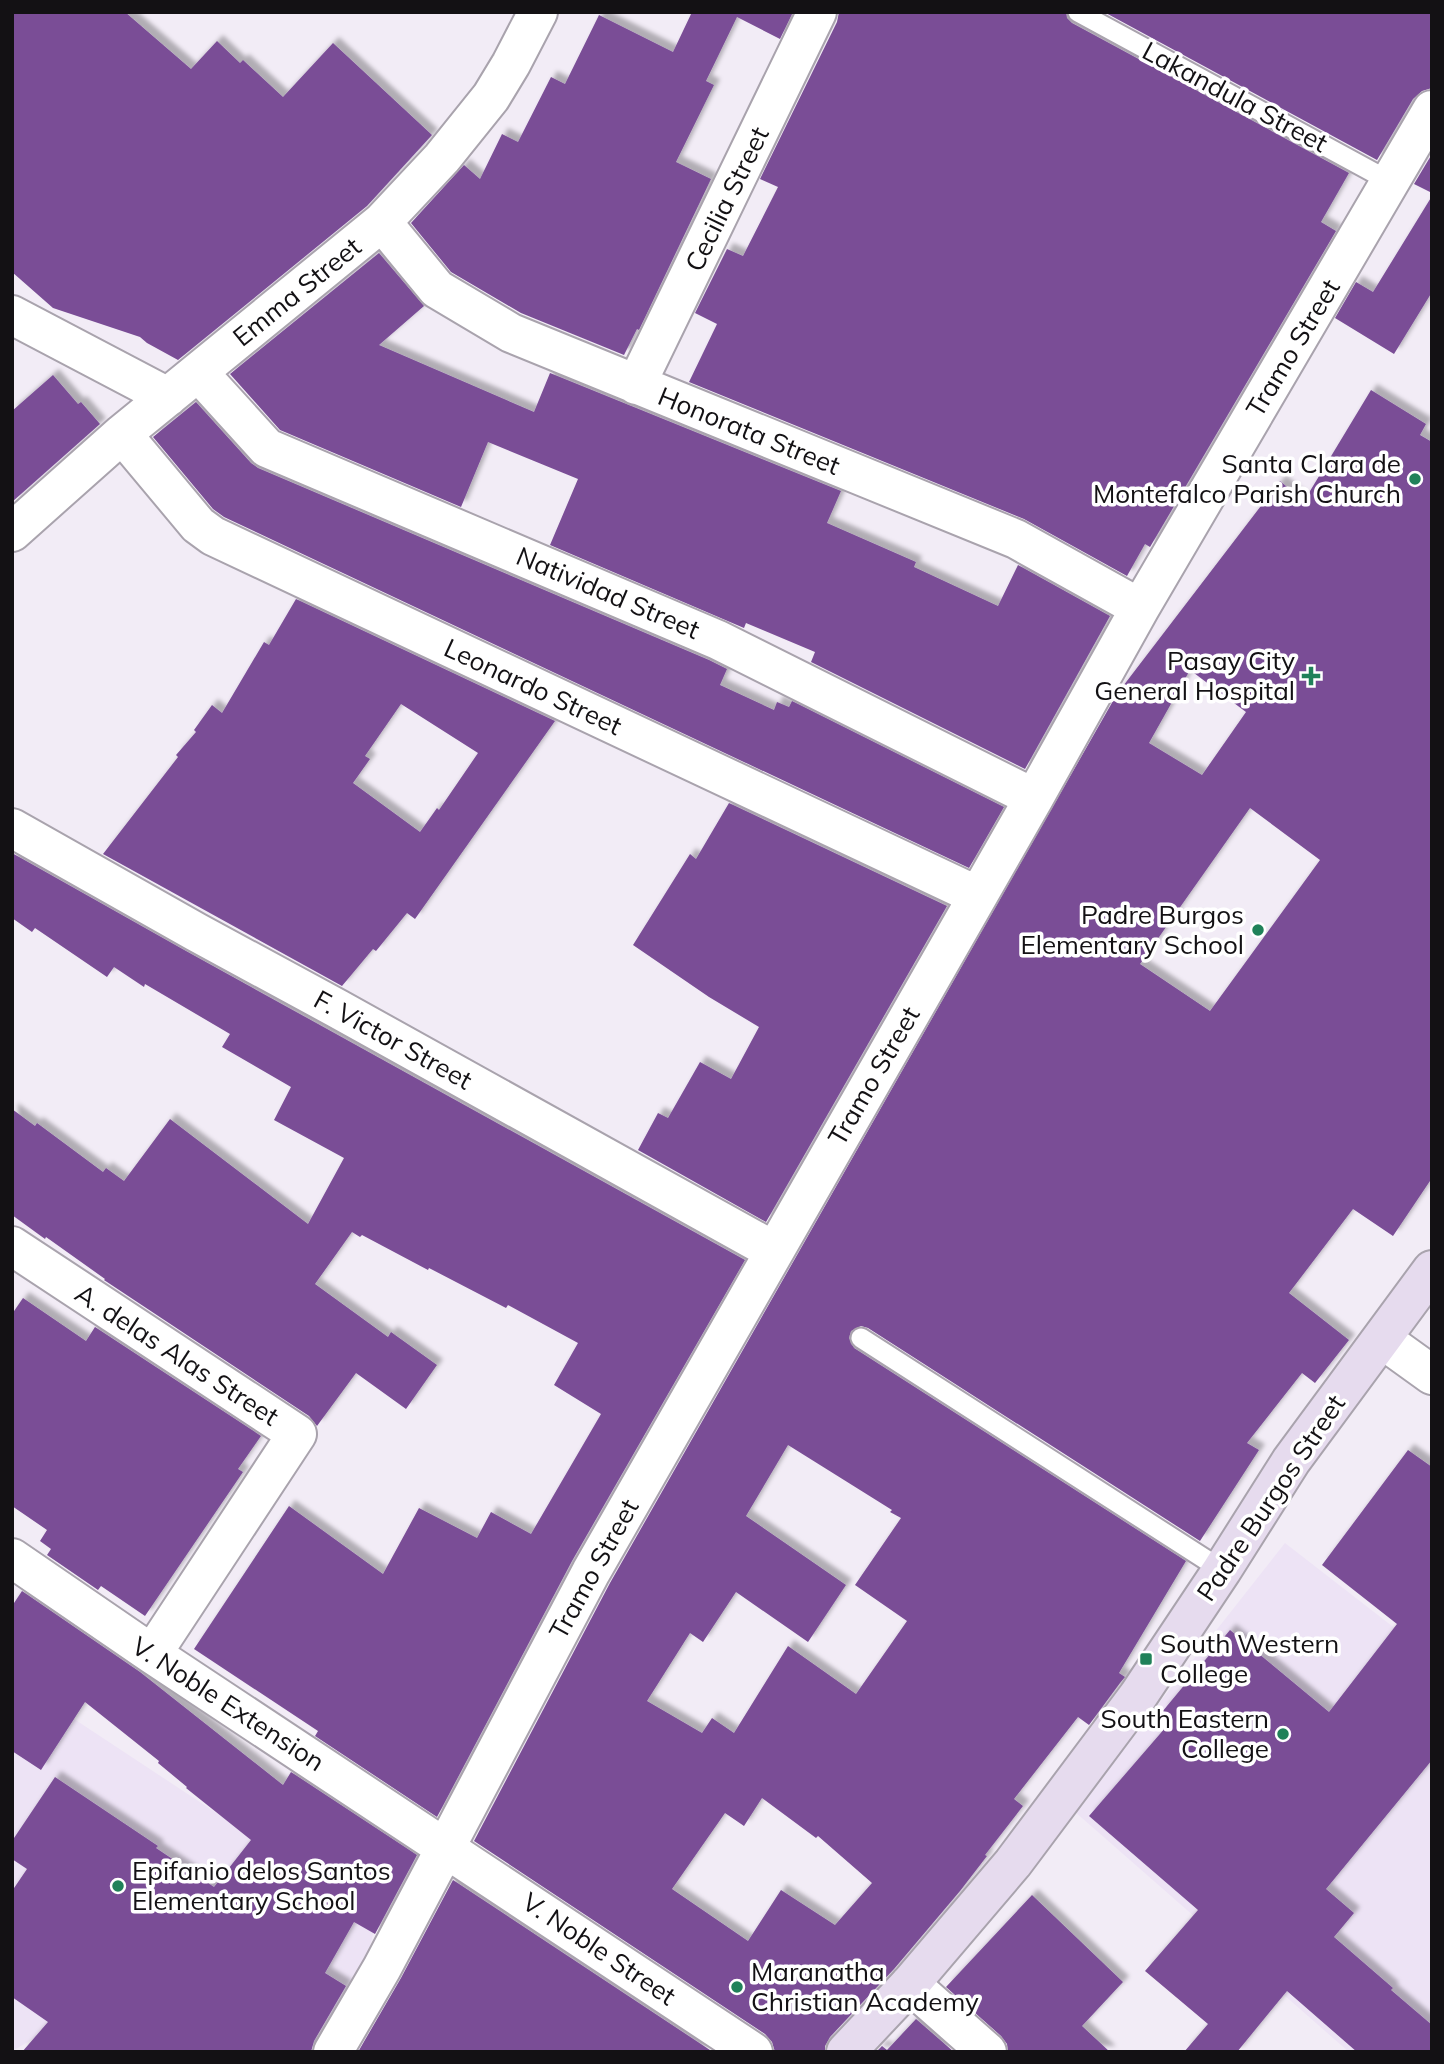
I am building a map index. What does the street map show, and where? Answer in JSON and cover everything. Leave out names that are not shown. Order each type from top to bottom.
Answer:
[{"type":"street","name":"Emma Street","points":[[12,532],[122,434],[382,222],[442,158],[491,97],[538,12]]},
{"type":"street","name":"Cecilia Street","points":[[636,385],[817,12]]},
{"type":"street","name":"Tramo Street","points":[[333,2052],[382,1968],[591,1572],[1140,608],[1432,110]]},
{"type":"street","name":"Honorata Street","points":[[382,222],[438,289],[511,333],[1016,539],[1140,608]]},
{"type":"street","points":[[12,315],[167,397]]},
{"type":"street","name":"Natividad Street","points":[[198,372],[267,449],[718,640],[1034,798]]},
{"type":"street","name":"Leonardo Street","points":[[122,434],[198,525],[213,536],[978,896]]},
{"type":"street","name":"F. Victor Street","points":[[12,828],[774,1251]]},
{"type":"street","name":"A. delas Alas Street","points":[[12,1246],[297,1434],[152,1654]]},
{"type":"street","name":"Padre Burgos Street","points":[[846,2052],[910,1984],[1013,1863],[1138,1696],[1292,1461],[1432,1270]]},
{"type":"street","points":[[1382,1339],[1432,1375]]},
{"type":"street","name":"V. Noble Extension","points":[[12,1558],[152,1654],[445,1847]]},
{"type":"street","name":"V. Noble Street","points":[[445,1847],[753,2052]]},
{"type":"street","points":[[910,1984],[987,2052]]},
{"type":"lane","name":"Lakandula Street","points":[[1078,12],[1391,182]]},
{"type":"lane","points":[[861,1338],[1222,1570]]},
{"type":"shaded area","name":"South Eastern College","points":[[1285,1543],[1432,1657],[1432,2052],[1349,2052],[1074,1811]]},
{"type":"shaded area","name":"Epifanio delos Santos Elementary School","points":[[12,1678],[377,1919],[362,1977],[318,2052],[72,2052],[44,2033],[12,2051]]},
{"type":"building","points":[[12,12],[125,12],[191,69],[217,41],[240,63],[243,60],[283,97],[333,43],[432,135],[367,206],[178,360],[140,337],[53,308],[12,272]]},
{"type":"building","points":[[692,12],[793,12],[780,39],[737,17],[706,81],[714,85],[676,162],[711,179],[639,330],[637,329],[624,355],[521,313],[451,272],[411,223],[464,165],[480,179],[502,134],[518,142],[551,77],[565,84],[599,15],[673,52]]},
{"type":"building","points":[[839,12],[1066,12],[1072,23],[1349,173],[1321,222],[1336,231],[1150,547],[1145,544],[1127,576],[1024,519],[689,382],[717,324],[695,313],[727,249],[743,256],[778,187],[760,179],[837,22]]},
{"type":"building","points":[[1104,12],[1432,12],[1432,88],[1422,91],[1413,99],[1377,160]]},
{"type":"building","points":[[1432,154],[1432,193],[1414,184]]},
{"type":"building","points":[[1432,196],[1432,292],[1394,354],[1335,318],[1356,282],[1373,292]]},
{"type":"building","points":[[379,253],[424,306],[379,345],[534,412],[550,373],[841,491],[827,523],[916,562],[914,567],[998,606],[1018,565],[1110,616],[1025,769],[811,662],[815,652],[746,623],[744,628],[550,545],[578,479],[488,442],[461,507],[280,430],[230,374]]},
{"type":"building","points":[[53,375],[100,424],[12,502],[12,411]]},
{"type":"building","points":[[1371,390],[1426,424],[1420,435],[1432,442],[1432,1178],[1393,1236],[1353,1209],[1289,1293],[1349,1340],[1315,1383],[1302,1373],[1247,1443],[1259,1450],[1200,1541],[868,1328],[861,1326],[851,1331],[849,1338],[854,1348],[1186,1561],[1119,1673],[1125,1677],[1089,1725],[1078,1717],[1014,1799],[1023,1806],[960,1891],[894,1969],[830,2037],[825,2052],[775,2052],[772,2042],[765,2034],[474,1841],[610,1583],[1117,694],[1280,481],[1304,501]],"holes":[[[1190,670],[1246,712],[1202,775],[1149,743]],[[1250,808],[1320,860],[1210,1011],[1140,964]],[[788,1445],[892,1510],[890,1512],[901,1518],[855,1585],[907,1621],[856,1694],[788,1646],[734,1733],[712,1718],[702,1733],[647,1701],[690,1633],[703,1642],[736,1592],[808,1642],[846,1585],[746,1516]],[[762,1798],[816,1838],[818,1836],[872,1883],[835,1925],[781,1890],[748,1941],[672,1889],[725,1813],[744,1826]]]},
{"type":"building","points":[[196,402],[258,468],[709,660],[727,669],[720,685],[774,710],[777,702],[789,707],[792,701],[1004,807],[969,868],[224,517],[213,509],[153,437]]},
{"type":"building","points":[[296,599],[555,721],[415,919],[407,913],[376,951],[373,949],[342,986],[103,854],[178,757],[176,755],[196,732],[194,730],[212,705],[222,713],[264,642],[269,645]],"holes":[[[401,704],[478,753],[439,810],[437,808],[420,832],[353,783],[370,759],[365,756]]]},
{"type":"building","points":[[729,803],[947,906],[766,1222],[638,1150],[658,1113],[668,1118],[700,1062],[731,1079],[759,1027],[709,997],[633,945],[690,854],[696,859]]},
{"type":"building","points":[[12,853],[745,1260],[572,1561],[437,1817],[315,1736],[318,1731],[194,1649],[289,1506],[383,1574],[419,1508],[477,1538],[491,1512],[531,1534],[601,1414],[554,1385],[578,1343],[508,1305],[506,1308],[352,1232],[315,1284],[388,1337],[391,1332],[437,1365],[406,1409],[356,1373],[317,1426],[309,1416],[104,1280],[12,1215],[12,1109],[35,1126],[37,1123],[103,1172],[106,1168],[124,1181],[170,1119],[308,1224],[344,1158],[274,1120],[291,1087],[222,1047],[230,1034],[145,984],[144,987],[114,967],[107,977],[35,928],[32,932],[12,918]]},
{"type":"building","points":[[23,1298],[86,1341],[95,1327],[261,1436],[238,1469],[243,1472],[145,1616],[101,1586],[98,1590],[47,1555],[51,1549],[40,1541],[47,1530],[12,1506],[12,1314]]},
{"type":"building","name":"South Eastern College","points":[[1408,1450],[1432,1467],[1432,1760],[1326,1889],[1354,1913],[1334,1937],[1432,2025],[1432,2052],[1357,2052],[1287,1991],[1237,2052],[1184,2052],[1208,2024],[1145,1971],[1198,1910],[1089,1816],[1172,1720],[1162,1712],[1230,1630],[1329,1712],[1397,1624],[1322,1565]]},
{"type":"building","points":[[22,1591],[140,1672],[283,1785],[291,1772],[417,1855],[375,1934],[354,1922],[325,1973],[346,1986],[314,2041],[311,2052],[22,2052],[48,2022],[12,1997],[12,1891],[27,1869],[12,1859],[12,1841],[55,1777],[214,1887],[251,1840],[85,1702],[41,1770],[12,1751],[12,1606]]},
{"type":"building","points":[[453,1880],[713,2052],[358,2052]]},
{"type":"building","points":[[1032,1895],[1123,1982],[1082,2026],[1110,2052],[1008,2052],[1007,2044],[1001,2036],[946,1987]]},
{"type":"building","points":[[916,2019],[954,2052],[876,2052],[882,2046],[887,2050]]},
{"type":"place","name":"Santa Clara de Montefalco Parish Church","points":[[1415,479]]},
{"type":"place","name":"Pasay City General Hospital","points":[[1311,676]]},
{"type":"place","name":"Padre Burgos Elementary School","points":[[1258,930]]},
{"type":"place","name":"South Western College","points":[[1146,1659]]},
{"type":"place","name":"South Eastern College","points":[[1283,1734]]},
{"type":"place","name":"Epifanio delos Santos Elementary School","points":[[118,1886]]},
{"type":"place","name":"Maranatha Christian Academy","points":[[737,1987]]}]
